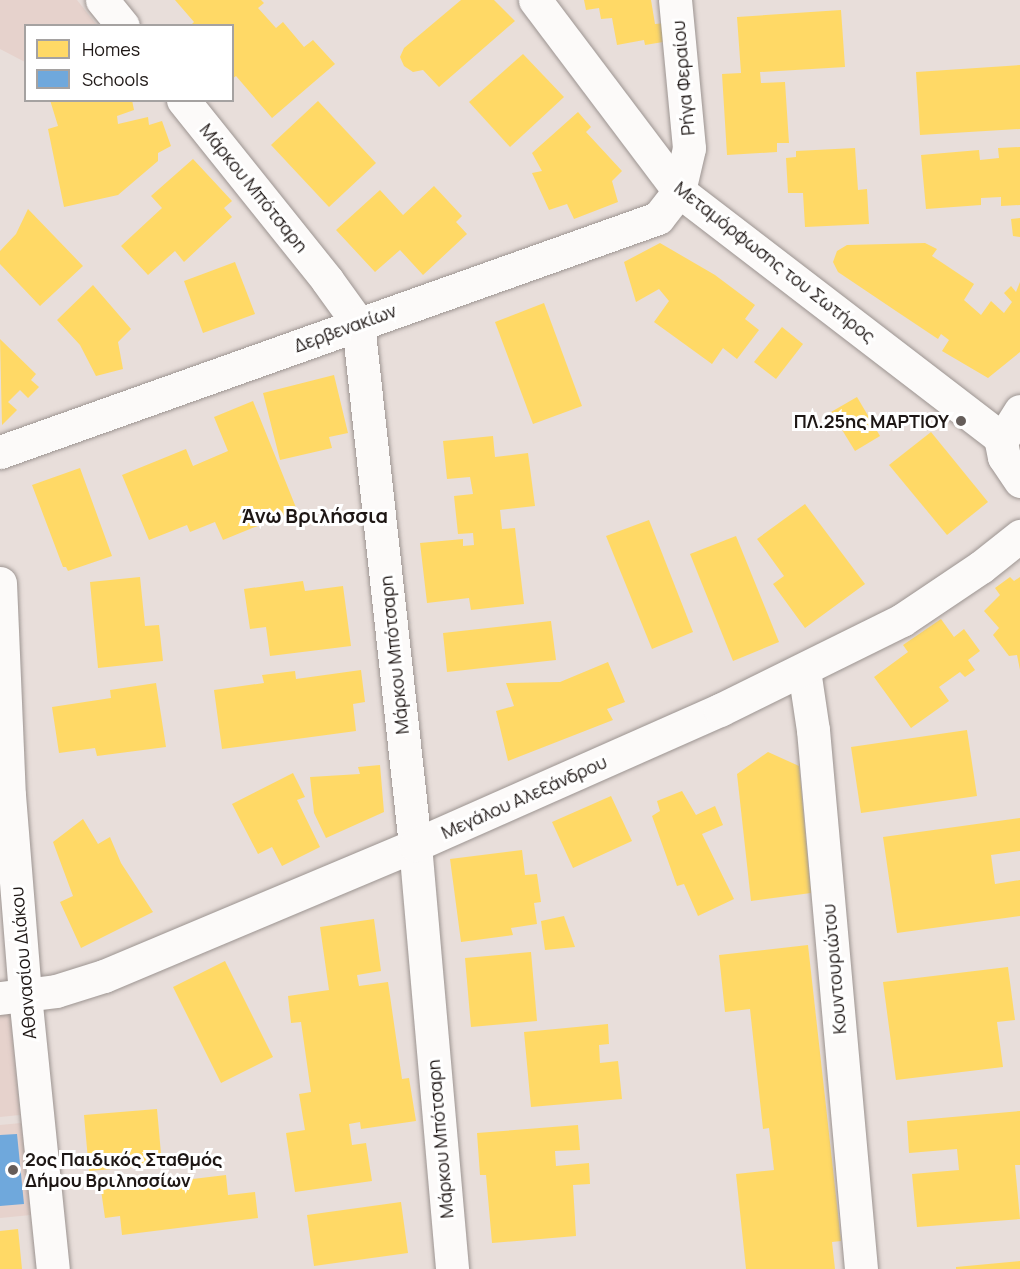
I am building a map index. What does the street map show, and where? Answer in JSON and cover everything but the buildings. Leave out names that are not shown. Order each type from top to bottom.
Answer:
[{"type":"street","points":[[102,0],[121,24]]},
{"type":"street","name":"Μεταμόρφωσης του Σωτήρος","points":[[535,0],[679,191],[1002,438]]},
{"type":"street","name":"Ρήγα Φεραίου","points":[[675,0],[690,136],[688,161],[679,191]]},
{"type":"street","name":"Μάρκου Μπότσαρη","points":[[185,102],[327,280],[358,324],[415,845],[452,1269]]},
{"type":"street","name":"Δερβενακίων","points":[[0,452],[658,218],[679,191]]},
{"type":"street","points":[[1020,411],[1002,438],[1004,457],[1020,481]]},
{"type":"street","name":"Μεγάλου Αλεξάνδρου","points":[[13,996],[56,991],[104,976],[415,845],[804,670],[902,621],[981,567],[1020,536]]},
{"type":"street","name":"Αθανασίου Διάκου","points":[[0,583],[9,795],[13,996],[53,1269]]},
{"type":"street","name":"Κουντουριώτου","points":[[804,670],[813,730],[861,1269]]},
{"type":"shaded area","points":[[0,0],[77,0],[96,24],[24,24],[24,61],[0,49]]},
{"type":"shaded area","points":[[10,1011],[20,1115],[0,1117],[0,1012]]},
{"type":"shaded area","name":"2ος Παιδικός Σταθμός Δήμου Βριλησσίων","points":[[21,1123],[31,1215],[0,1218],[0,1125]]},
{"type":"place","name":"ΠΛ.25ης ΜΑΡΤΙΟΥ","points":[[961,421]]},
{"type":"place","name":"2ος Παιδικός Σταθμός Δήμου Βριλησσίων","points":[[13,1170]]},
{"type":"district","name":"Άνω Βριλήσσια","points":[[315,515]]}]
